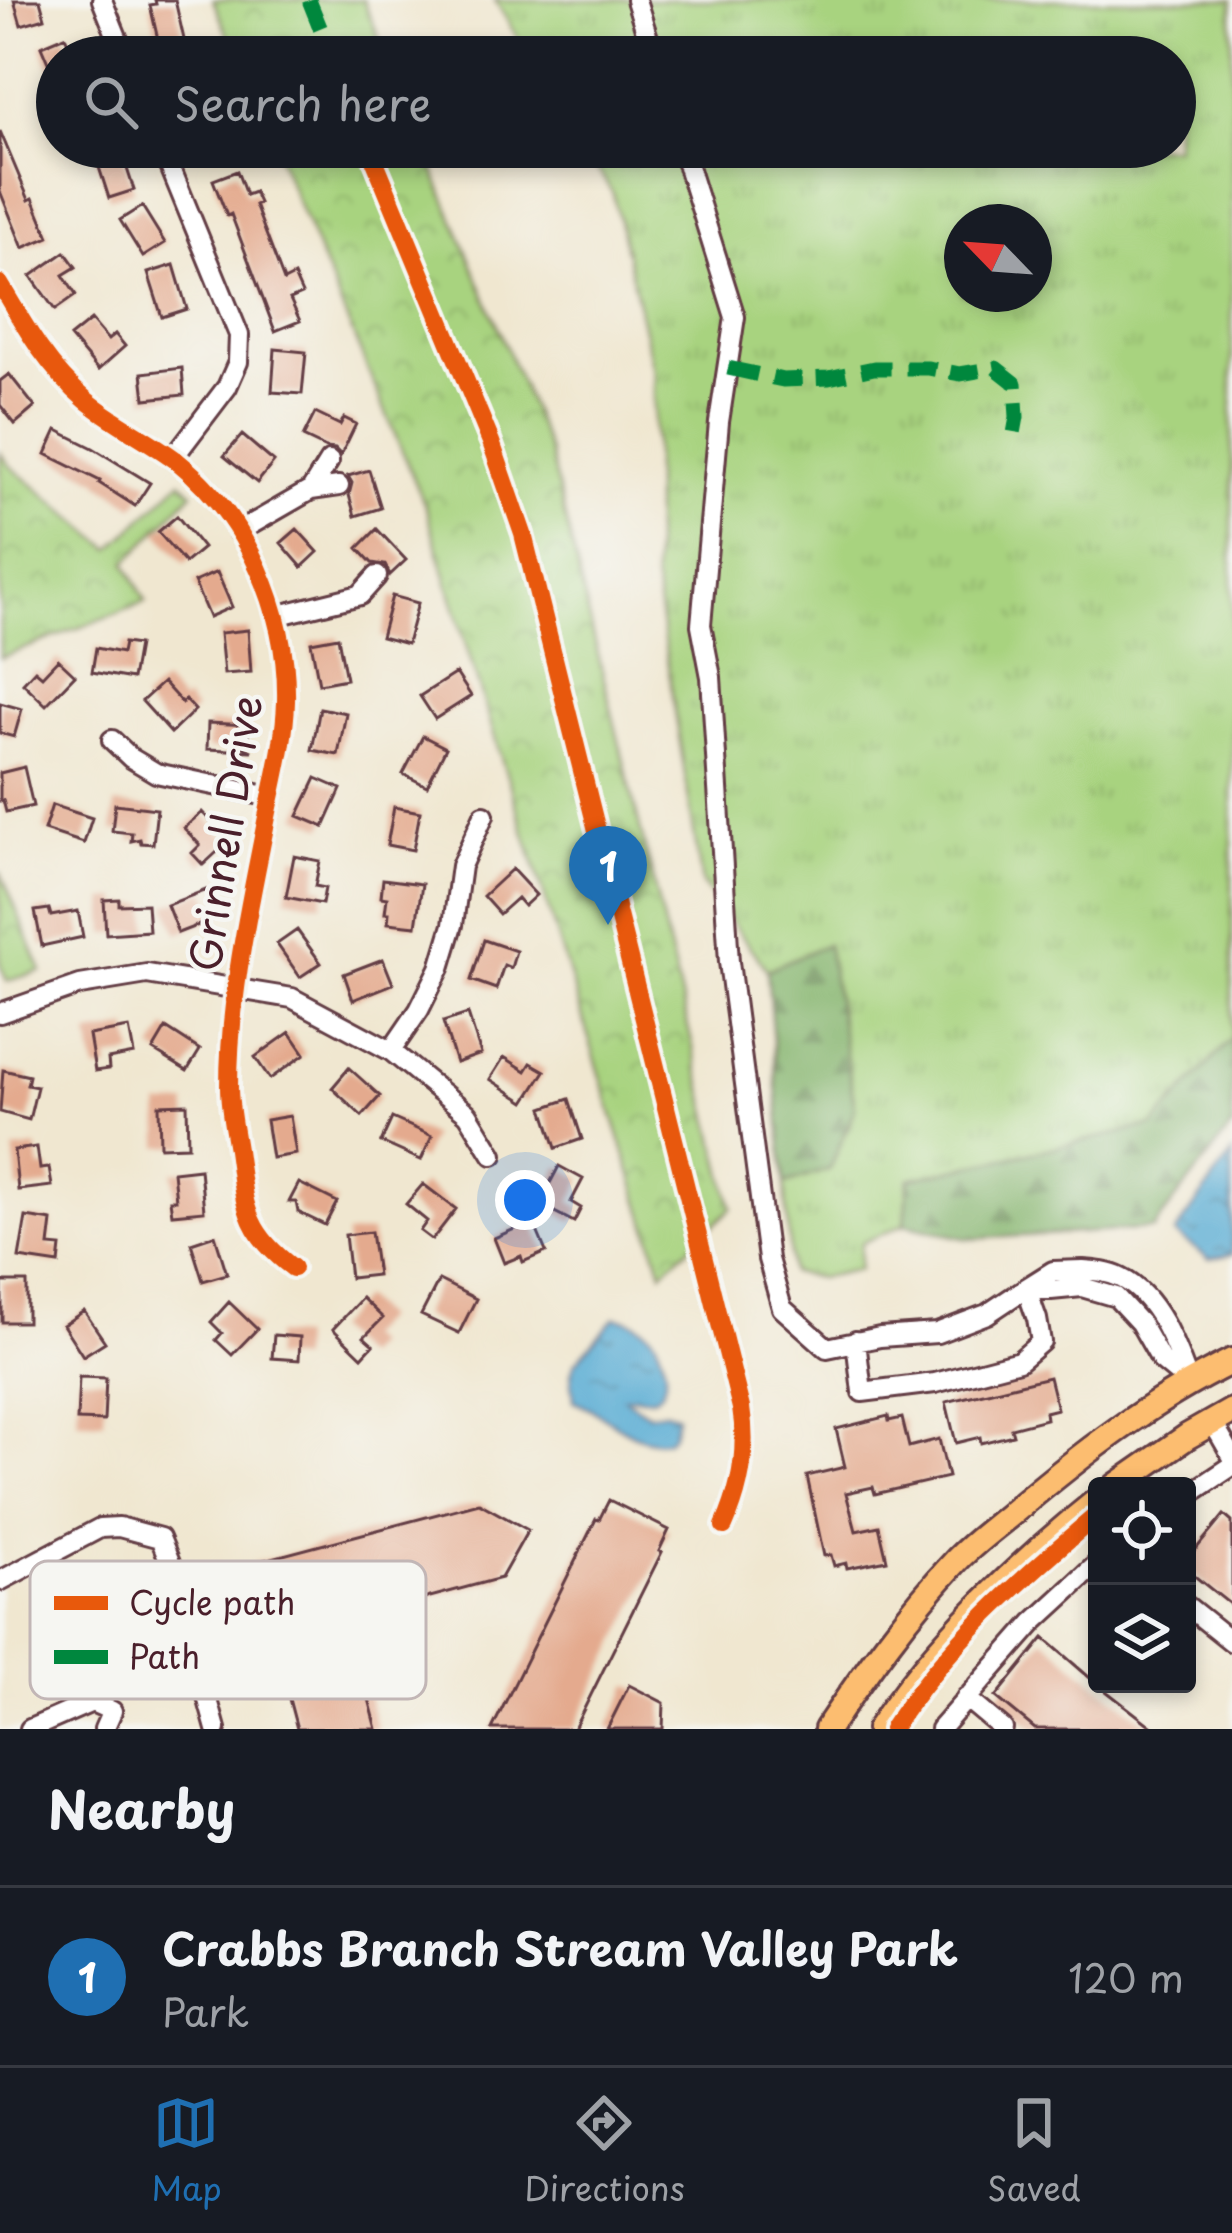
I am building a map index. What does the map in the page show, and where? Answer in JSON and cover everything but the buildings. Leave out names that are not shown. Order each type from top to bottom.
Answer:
[{"type":"main road","points":[[827,1729],[866,1670],[958,1559],[1073,1463],[1189,1383],[1232,1361]]},
{"type":"main road","points":[[1130,1477],[1222,1416],[1189,1383]]},
{"type":"main road","points":[[879,1729],[900,1697],[970,1618],[1088,1509]]},
{"type":"street","points":[[102,0],[117,36]]},
{"type":"street","points":[[636,0],[647,36]]},
{"type":"street","points":[[171,168],[239,335],[238,362],[227,387],[173,458]]},
{"type":"street","points":[[689,168],[735,316],[718,422],[701,625],[711,677],[729,962],[768,1259],[782,1308],[827,1348],[937,1333],[987,1314],[1053,1271],[1107,1272],[1141,1293],[1169,1331],[1189,1383]]},
{"type":"street","name":"Grinnell Drive","points":[[0,284],[37,348],[86,400],[202,482],[259,568],[275,616],[283,647],[286,700],[282,743],[234,987],[229,1091],[250,1219],[268,1249],[293,1268]]},
{"type":"street","points":[[311,490],[329,461]]},
{"type":"street","points":[[238,532],[311,490],[339,486]]},
{"type":"street","points":[[360,596],[377,576]]},
{"type":"street","points":[[275,616],[360,596],[381,602]]},
{"type":"street","points":[[112,740],[156,773],[271,797]]},
{"type":"street","points":[[391,1051],[440,968],[453,925],[461,866],[484,815]]},
{"type":"street","points":[[0,1013],[80,985],[147,974],[292,998],[391,1051],[468,1114],[493,1155]]},
{"type":"street","points":[[856,1341],[862,1392],[935,1383],[1019,1361],[1041,1342],[1026,1288]]},
{"type":"street","points":[[1222,1416],[1232,1456]]},
{"type":"street","points":[[1196,1490],[1232,1466]]},
{"type":"street","points":[[38,1561],[100,1528],[119,1527],[160,1538],[170,1561]]},
{"type":"street","points":[[0,1581],[30,1565]]},
{"type":"street","points":[[940,1729],[1034,1622],[1088,1572]]},
{"type":"street","points":[[1196,1613],[1232,1642]]},
{"type":"street","points":[[966,1698],[1003,1729]]},
{"type":"street","points":[[208,1699],[216,1729]]},
{"type":"street","points":[[30,1729],[92,1702],[112,1711],[104,1729]]},
{"type":"green space","points":[[213,0],[363,0],[378,36],[228,36]]},
{"type":"green space","points":[[495,0],[1232,0],[1232,1038],[1154,1126],[909,1179],[905,1224],[861,1243],[859,1269],[819,1278],[791,1273],[785,1184],[830,1169],[855,1108],[827,945],[767,970],[702,884],[654,577],[654,374],[613,194],[597,168],[1196,168],[1196,36],[516,36]]},
{"type":"green space","points":[[283,168],[433,168],[549,452],[732,1208],[662,1272],[465,642],[426,508]]},
{"type":"green space","points":[[0,453],[111,549],[181,481],[193,492],[126,563],[146,602],[0,658]]},
{"type":"green space","points":[[0,871],[42,971],[7,981],[0,964]]},
{"type":"green space","points":[[827,944],[855,1108],[830,1169],[785,1184],[767,970]]},
{"type":"green space","points":[[1232,1038],[1232,1127],[1153,1229],[968,1239],[905,1224],[909,1179],[1153,1126]]},
{"type":"water","points":[[1232,1154],[1232,1254],[1209,1259],[1175,1234]]},
{"type":"water","points":[[615,1317],[643,1327],[659,1347],[665,1376],[660,1392],[624,1398],[649,1414],[666,1411],[677,1415],[667,1440],[630,1433],[574,1401],[574,1364]]},
{"type":"marked path","points":[[309,0],[324,36]]},
{"type":"marked path","points":[[728,368],[783,380],[829,378],[874,368],[928,368],[960,374],[996,368],[1015,383],[1013,439]]},
{"type":"cycle path","points":[[378,168],[491,442],[523,534],[741,1408],[742,1468],[724,1526]]},
{"type":"cycle path","points":[[0,284],[38,346],[72,388],[177,461],[202,484],[243,538],[271,601],[285,667],[285,717],[241,956],[229,1095],[250,1217],[265,1242],[293,1268]]},
{"type":"cycle path","points":[[892,1729],[960,1641],[1088,1523]]},
{"type":"place","name":"Crabbs Branch Stream Valley Park","points":[[608,925]]}]
